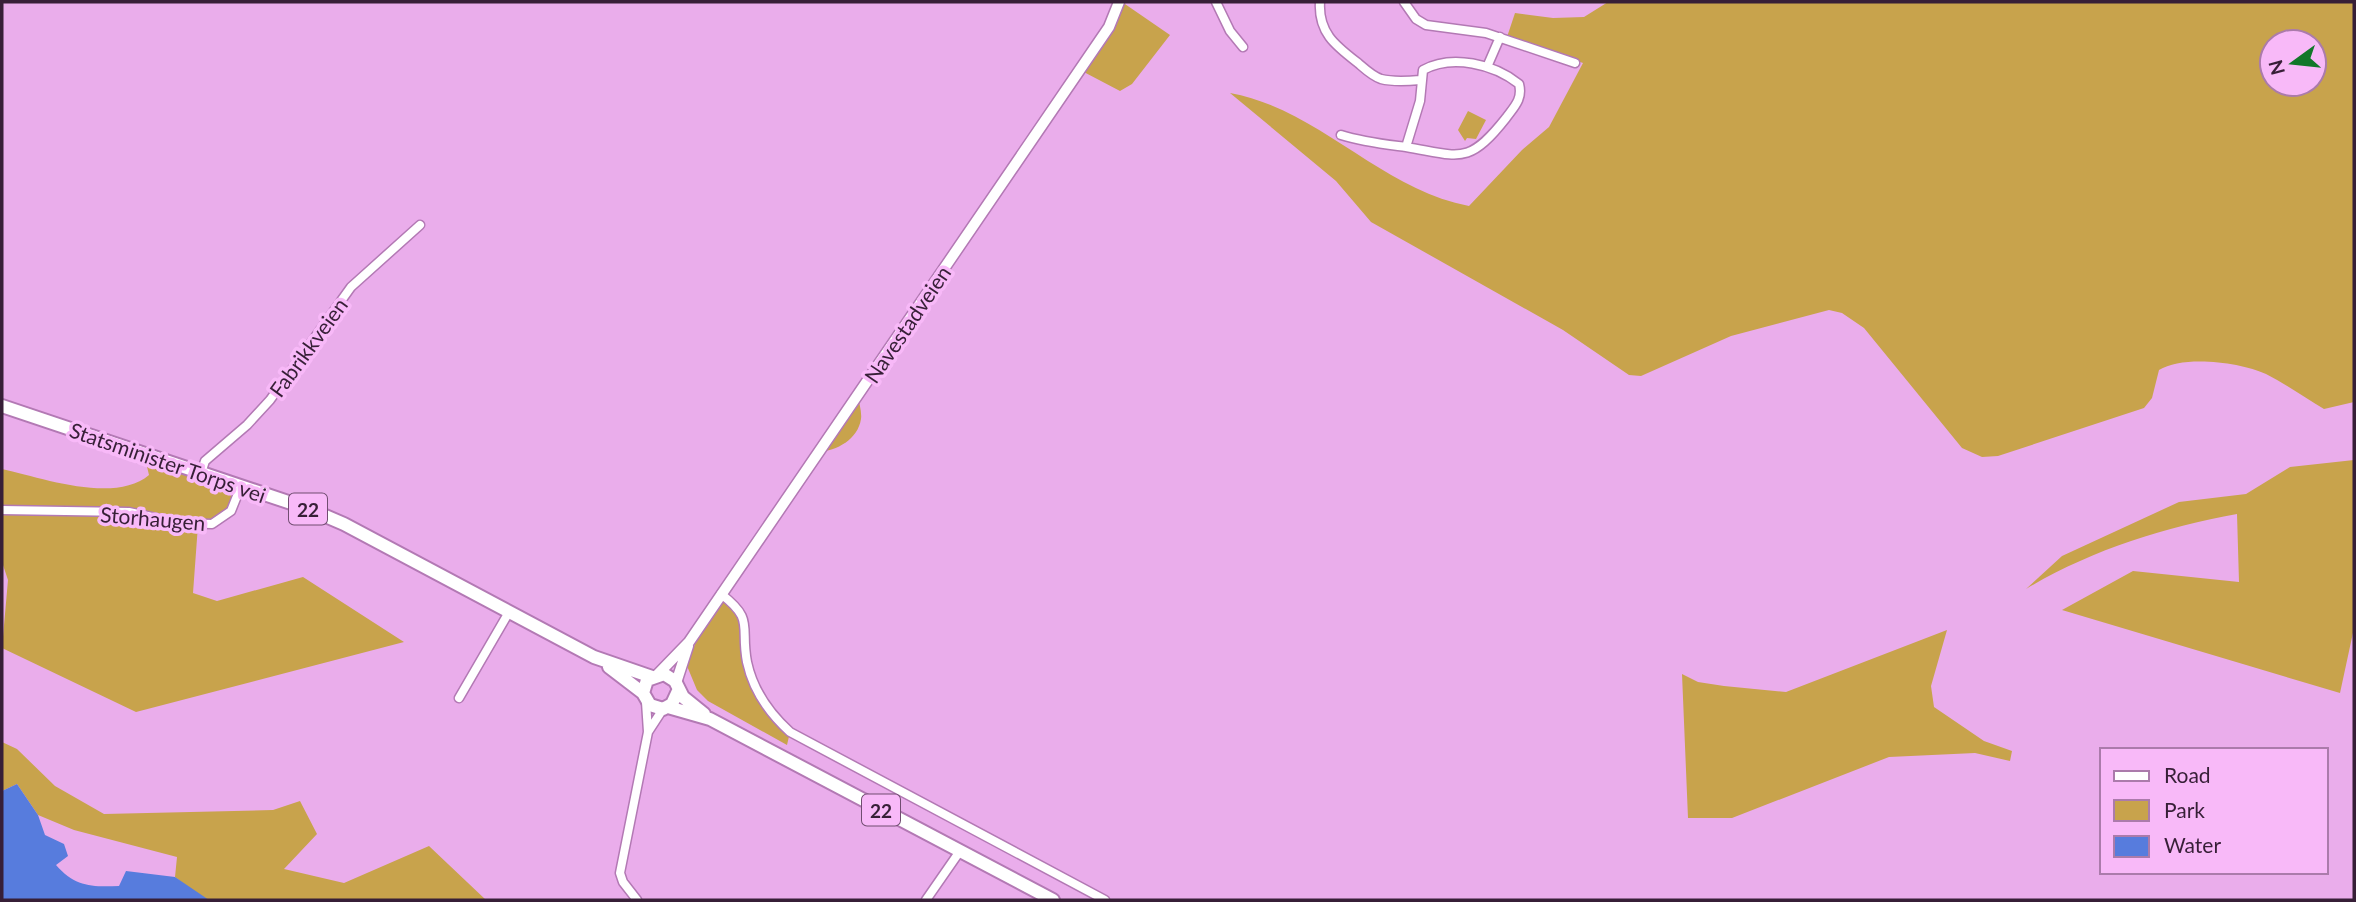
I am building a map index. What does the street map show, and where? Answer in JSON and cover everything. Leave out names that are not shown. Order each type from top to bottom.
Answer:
[{"type":"highway","name":"Statsminister Torps vei","points":[[2,406],[241,486],[344,524],[594,657],[645,697]]},
{"type":"highway","name":"Statsminister Torps vei","points":[[594,657],[655,675]]},
{"type":"highway","name":"22","points":[[655,675],[669,676],[710,719]]},
{"type":"highway","points":[[645,697],[645,684],[655,675]]},
{"type":"highway","points":[[665,708],[675,700],[677,687]]},
{"type":"highway","name":"22","points":[[645,697],[665,708],[710,719],[1053,900]]},
{"type":"street","name":"Navestadveien","points":[[655,675],[689,642],[1109,27],[1119,2]]},
{"type":"street","points":[[1216,2],[1230,31],[1243,47]]},
{"type":"street","points":[[1320,2],[1321,22],[1325,32],[1333,43],[1372,75],[1382,79],[1420,80]]},
{"type":"street","points":[[1404,2],[1416,19],[1426,25],[1500,37],[1575,63]]},
{"type":"street","points":[[1486,67],[1500,37]]},
{"type":"street","points":[[1341,135],[1371,144],[1457,156],[1481,146],[1492,135],[1520,100],[1521,92],[1513,79],[1476,63],[1433,65],[1423,70],[1420,101],[1406,147]]},
{"type":"street","name":"Fabrikkveien","points":[[201,473],[205,461],[270,400],[351,288],[420,225]]},
{"type":"street","name":"Storhaugen","points":[[2,510],[129,512],[179,523],[212,524],[220,522],[231,511],[241,486]]},
{"type":"street","points":[[721,594],[742,612],[746,622],[747,662],[755,687],[764,704],[790,732],[1105,900]]},
{"type":"street","points":[[459,698],[509,612]]},
{"type":"street","name":"Navestadveien","points":[[677,687],[689,642]]},
{"type":"street","points":[[637,900],[623,882],[621,861],[648,732],[645,697]]},
{"type":"street","points":[[648,732],[665,708]]},
{"type":"street","points":[[926,900],[960,851]]},
{"type":"green space","points":[[1122,2],[1170,35],[1132,84],[1120,91],[1080,70]]},
{"type":"green space","points":[[1608,2],[2354,2],[2354,402],[2324,409],[2255,370],[2212,362],[2182,363],[2159,370],[2152,398],[2144,408],[1998,456],[1982,457],[1962,448],[1864,328],[1842,313],[1829,310],[1731,336],[1641,376],[1629,375],[1563,330],[1371,222],[1336,181],[1230,93],[1262,102],[1292,115],[1407,183],[1437,197],[1469,206],[1522,150],[1549,127],[1583,63],[1507,37],[1515,13],[1553,18],[1584,17]]},
{"type":"green space","points":[[1468,111],[1486,120],[1476,139],[1467,138],[1465,141],[1458,130]]},
{"type":"green space","points":[[858,396],[861,416],[856,432],[846,443],[818,452]]},
{"type":"green space","points":[[144,454],[241,486],[226,517],[198,525],[193,593],[217,601],[303,577],[404,642],[136,712],[2,648],[8,580],[2,562],[2,469],[78,486],[117,488],[135,483],[149,475]]},
{"type":"green space","points":[[2354,460],[2354,628],[2340,693],[2062,610],[2133,571],[2239,582],[2237,514],[2128,542],[2075,563],[2026,589],[2062,556],[2179,502],[2246,494],[2290,467]]},
{"type":"green space","points":[[721,594],[738,615],[757,689],[790,732],[787,745],[708,701],[697,690],[687,666],[705,616]]},
{"type":"green space","points":[[1947,630],[1931,686],[1934,707],[1984,741],[2012,751],[2010,761],[1975,753],[1889,757],[1732,818],[1688,818],[1682,674],[1698,682],[1786,692]]},
{"type":"green space","points":[[2,742],[17,749],[55,786],[104,814],[273,810],[300,801],[317,834],[284,869],[344,883],[429,846],[486,900],[205,900],[175,877],[177,857],[74,830],[38,815],[17,784],[2,791]]},
{"type":"water","points":[[17,784],[38,815],[45,835],[64,844],[68,856],[56,865],[70,878],[92,886],[119,886],[126,871],[175,877],[209,900],[2,900],[2,791]]}]
